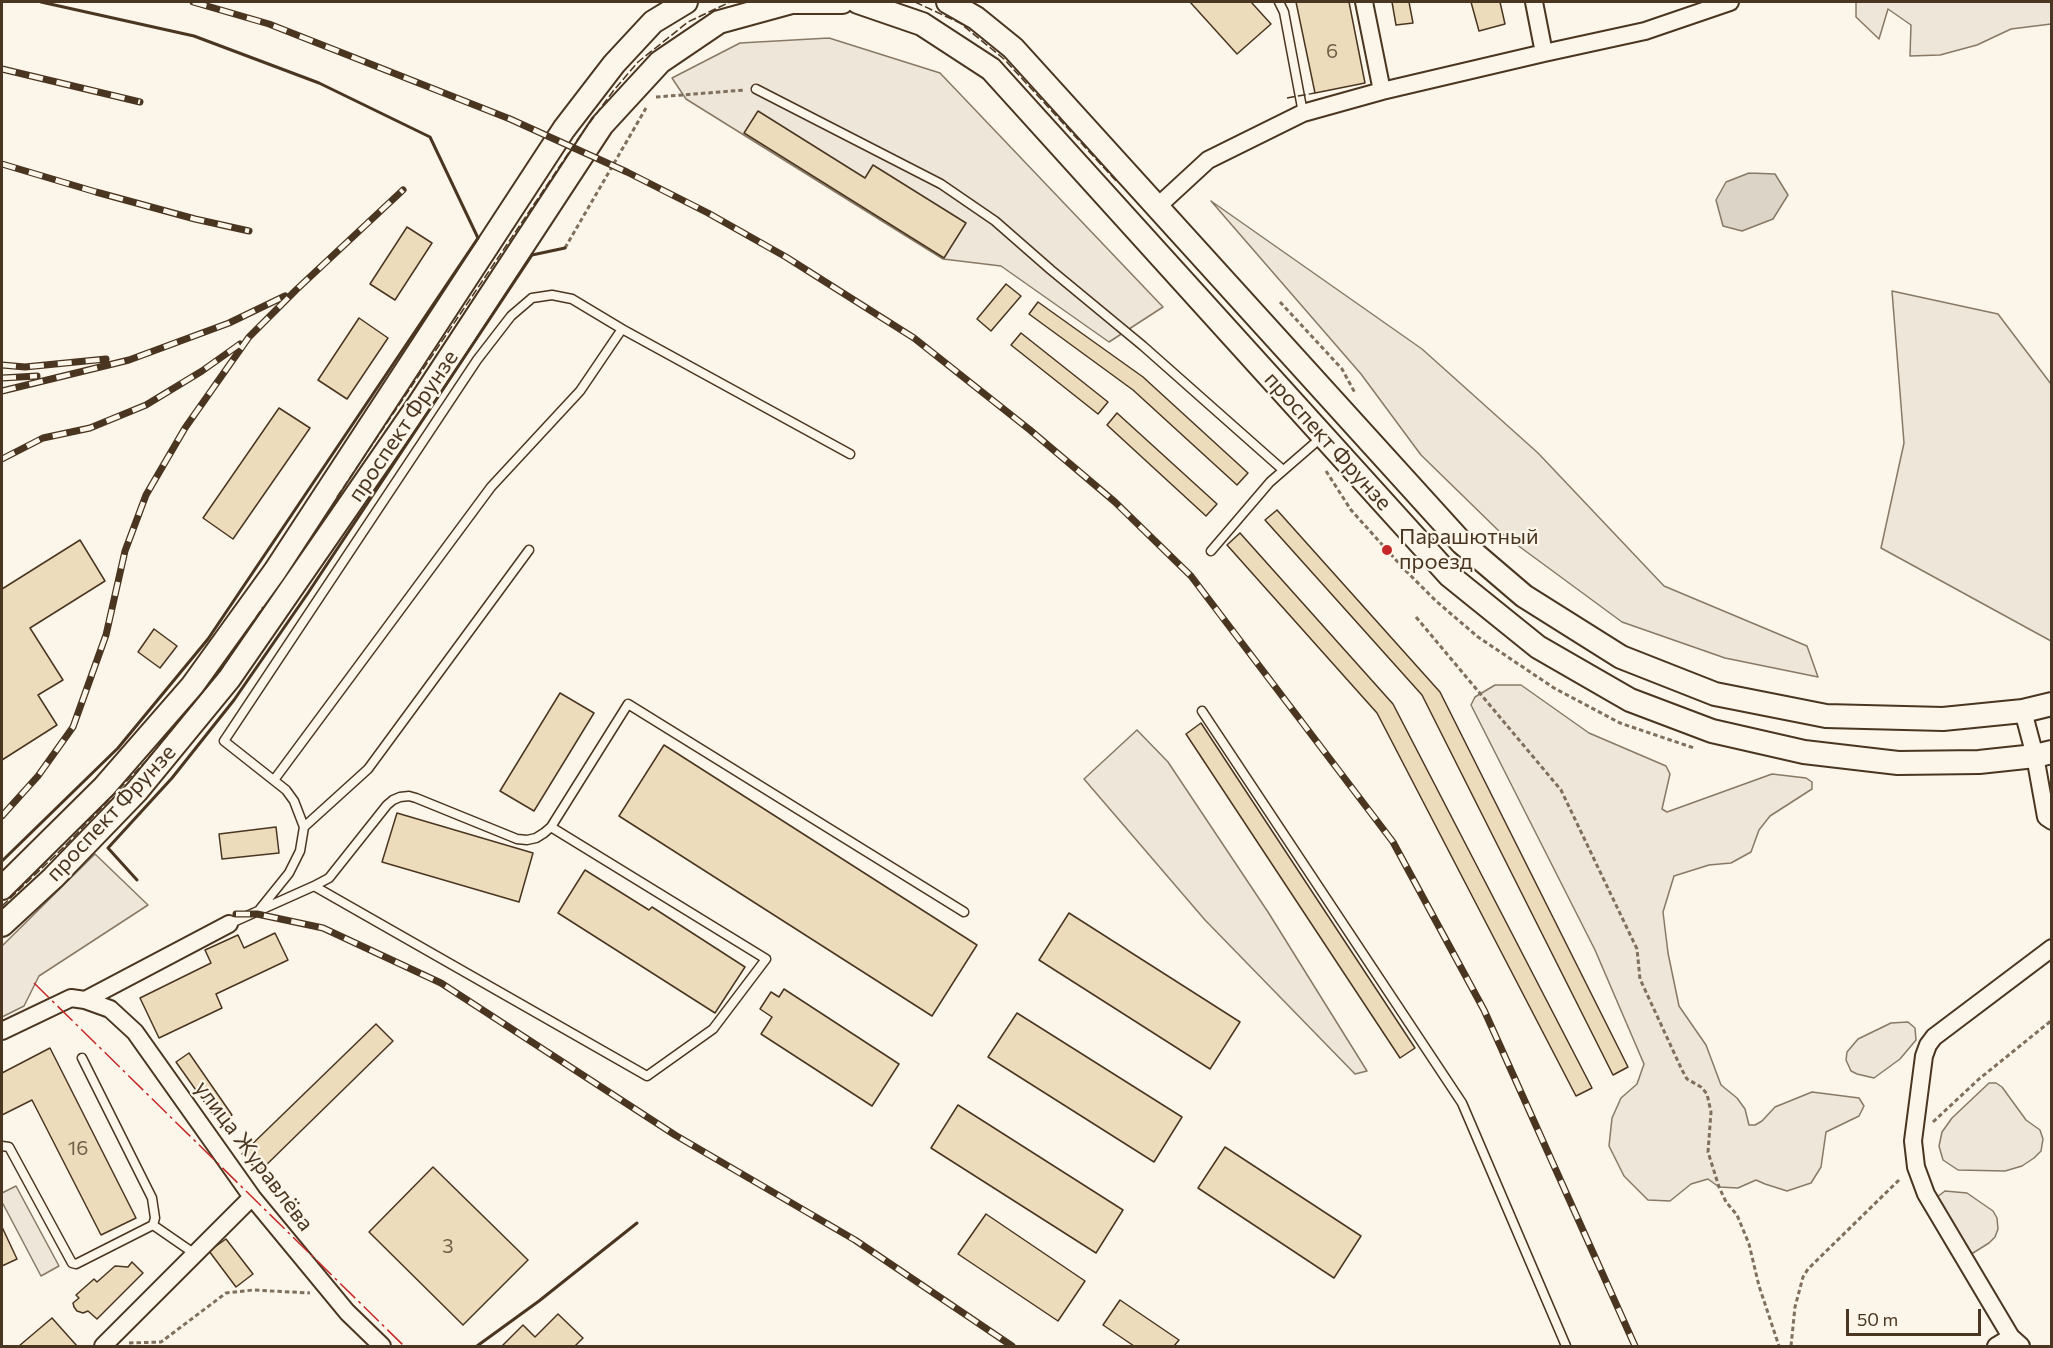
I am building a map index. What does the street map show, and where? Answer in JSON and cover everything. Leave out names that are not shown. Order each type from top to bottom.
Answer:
[{"type":"main road","name":"проспект Фрунзе","points":[[2,888],[104,787],[192,686],[275,571],[564,129],[614,64],[653,22],[686,2]]},
{"type":"main road","name":"проспект Фрунзе","points":[[2,925],[53,878],[137,791],[229,679],[419,404],[602,125],[660,62],[719,22],[792,2],[842,2]]},
{"type":"main road","name":"проспект Фрунзе","points":[[858,2],[922,24],[991,69],[1450,576],[1538,646],[1630,700],[1712,731],[1804,752],[1898,763],[1979,762],[2043,754]]},
{"type":"main road","name":"проспект Фрунзе","points":[[948,2],[976,18],[1013,48],[1462,543],[1524,596],[1621,657],[1715,694],[1826,716],[1943,719],[2023,711],[2052,704]]},
{"type":"street","points":[[653,22],[669,2]]},
{"type":"street","points":[[1364,2],[1382,91]]},
{"type":"street","points":[[1534,2],[1544,53]]},
{"type":"street","points":[[1157,207],[1208,160],[1303,113],[1382,91],[1645,31],[1730,2]]},
{"type":"street","points":[[2023,711],[2043,754],[2046,817],[2052,821]]},
{"type":"street","points":[[2,1031],[71,998],[85,1000],[229,924]]},
{"type":"street","points":[[1996,1347],[2016,1342],[1941,1222],[1926,1194],[1916,1167],[1912,1142],[1924,1056],[1934,1037],[2052,948]]},
{"type":"street","name":"улица Журавлёва","points":[[85,1000],[110,1009],[135,1032],[252,1197],[346,1311],[382,1347]]},
{"type":"street","points":[[105,1346],[252,1197]]},
{"type":"lane","points":[[1279,2],[1284,12],[1303,113]]},
{"type":"lane","points":[[756,89],[941,184],[996,220],[1283,470]]},
{"type":"lane","points":[[258,911],[289,873],[300,851],[304,827],[294,801],[286,789],[225,741],[477,360],[511,316],[532,298],[552,295],[572,299],[622,329],[850,454]]},
{"type":"lane","points":[[274,780],[491,487],[580,391],[622,329]]},
{"type":"lane","points":[[1211,551],[1270,482],[1323,436]]},
{"type":"lane","points":[[304,827],[368,769],[529,550]]},
{"type":"lane","points":[[229,924],[329,878],[387,805],[400,797],[416,798],[517,839],[536,838],[551,827],[628,704],[964,912]]},
{"type":"lane","points":[[1202,711],[1462,1103],[1566,1347]]},
{"type":"lane","points":[[314,886],[647,1076],[713,1029],[766,959],[551,827]]},
{"type":"lane","points":[[2,1146],[9,1147],[72,1263],[76,1264],[153,1225],[155,1218],[153,1198],[82,1058]]},
{"type":"lane","points":[[153,1225],[195,1254]]},
{"type":"path","points":[[653,98],[756,89]]},
{"type":"path","points":[[565,248],[647,108]]},
{"type":"path","points":[[1416,617],[1561,790],[1637,949],[1640,979],[1682,1070],[1687,1079],[1701,1087],[1707,1094],[1711,1112],[1708,1152],[1726,1202],[1737,1215],[1749,1244],[1759,1286],[1779,1347]]},
{"type":"path","points":[[1912,1142],[1979,1079],[2052,1020]]},
{"type":"path","points":[[1791,1347],[1795,1307],[1803,1277],[1808,1269],[1898,1180],[1916,1167]]},
{"type":"path","points":[[105,1346],[161,1342],[226,1293],[253,1290],[312,1293]]},
{"type":"shaded area","points":[[1856,2],[2051,2],[2051,24],[2011,29],[1977,45],[1940,55],[1910,56],[1911,25],[1888,9],[1879,39],[1856,17]]},
{"type":"shaded area","points":[[829,38],[940,73],[1163,307],[1109,342],[1001,266],[943,259],[686,99],[672,78],[740,43]]},
{"type":"shaded area","points":[[1749,173],[1775,174],[1788,195],[1773,219],[1742,231],[1723,226],[1716,200],[1726,182]]},
{"type":"shaded area","points":[[1211,201],[1422,349],[1538,453],[1664,586],[1807,646],[1818,677],[1725,658],[1622,622],[1501,533],[1421,455],[1361,374]]},
{"type":"shaded area","points":[[1892,291],[1998,314],[2051,384],[2051,641],[1881,548],[1904,443]]},
{"type":"shaded area","points":[[1495,685],[1521,685],[1589,733],[1666,766],[1670,774],[1662,809],[1667,812],[1772,774],[1806,778],[1812,782],[1812,789],[1770,816],[1759,830],[1751,852],[1731,863],[1709,865],[1674,876],[1663,912],[1668,953],[1679,1006],[1706,1045],[1721,1085],[1737,1098],[1745,1109],[1749,1125],[1762,1121],[1775,1107],[1812,1092],[1859,1098],[1864,1106],[1859,1116],[1826,1132],[1821,1167],[1811,1183],[1787,1191],[1756,1180],[1738,1188],[1719,1187],[1708,1179],[1691,1184],[1670,1201],[1648,1200],[1624,1176],[1609,1146],[1612,1118],[1621,1098],[1637,1084],[1644,1064],[1595,950],[1471,705],[1475,697]]},
{"type":"shaded area","points":[[1137,730],[1168,762],[1268,912],[1367,1071],[1355,1074],[1205,920],[1084,779]]},
{"type":"shaded area","points":[[95,854],[148,905],[39,976],[24,1006],[2,1017],[2,946]]},
{"type":"shaded area","points":[[1908,1022],[1915,1028],[1916,1040],[1900,1059],[1874,1078],[1851,1071],[1846,1060],[1847,1052],[1858,1039],[1891,1023]]},
{"type":"shaded area","points":[[1989,1083],[1996,1083],[2002,1087],[2026,1120],[2040,1130],[2043,1139],[2041,1151],[2022,1166],[2005,1171],[1958,1170],[1943,1160],[1939,1146],[1942,1132],[1952,1118]]},
{"type":"shaded area","points":[[16,1186],[59,1266],[41,1276],[2,1202],[2,1193]]},
{"type":"shaded area","points":[[1945,1191],[1967,1193],[1993,1211],[1997,1218],[1998,1229],[1995,1237],[1989,1243],[1973,1253],[1969,1252],[1937,1197]]},
{"type":"building","points":[[1190,2],[1251,2],[1271,24],[1237,54]]},
{"type":"building","points":[[1296,2],[1349,2],[1365,83],[1315,93]]},
{"type":"building","points":[[1392,2],[1409,2],[1413,23],[1396,25]]},
{"type":"building","points":[[1471,2],[1500,2],[1505,24],[1479,31]]},
{"type":"building","points":[[758,111],[865,178],[873,165],[966,223],[944,258],[744,133]]},
{"type":"building","points":[[407,227],[432,243],[395,300],[370,284]]},
{"type":"building","points":[[1006,284],[1021,296],[991,331],[977,319]]},
{"type":"building","points":[[1038,302],[1143,377],[1248,473],[1237,485],[1133,390],[1029,314]]},
{"type":"building","points":[[359,318],[388,338],[347,399],[318,380]]},
{"type":"building","points":[[1021,333],[1108,402],[1098,414],[1011,345]]},
{"type":"building","points":[[279,408],[310,428],[233,539],[203,518]]},
{"type":"building","points":[[1117,413],[1217,504],[1206,516],[1107,425]]},
{"type":"building","points":[[1277,510],[1440,692],[1628,1067],[1613,1075],[1422,695],[1265,520]]},
{"type":"building","points":[[1240,533],[1393,704],[1592,1088],[1576,1096],[1377,713],[1227,545]]},
{"type":"building","points":[[80,540],[105,581],[30,628],[63,680],[38,695],[57,725],[2,760],[2,589]]},
{"type":"building","points":[[154,629],[177,646],[160,668],[138,652]]},
{"type":"building","points":[[560,693],[594,713],[534,811],[500,791]]},
{"type":"building","points":[[1201,723],[1415,1048],[1400,1058],[1186,734]]},
{"type":"building","points":[[664,745],[977,945],[932,1016],[619,816]]},
{"type":"building","points":[[397,813],[533,853],[519,902],[382,862]]},
{"type":"building","points":[[276,827],[279,853],[222,859],[219,834]]},
{"type":"building","points":[[585,870],[649,910],[652,907],[745,967],[715,1013],[558,913]]},
{"type":"building","points":[[1069,913],[1240,1022],[1210,1069],[1039,960]]},
{"type":"building","points":[[275,933],[288,960],[216,994],[222,1008],[159,1038],[140,998],[211,963],[205,950],[238,935],[244,948]]},
{"type":"building","points":[[784,989],[899,1064],[872,1106],[761,1034],[772,1017],[760,1009],[771,992],[779,997]]},
{"type":"building","points":[[1017,1013],[1182,1117],[1154,1162],[988,1057]]},
{"type":"building","points":[[376,1024],[393,1041],[259,1172],[242,1154]]},
{"type":"building","points":[[50,1048],[136,1218],[101,1235],[32,1100],[2,1115],[2,1073]]},
{"type":"building","points":[[189,1053],[232,1115],[220,1124],[176,1062]]},
{"type":"building","points":[[958,1105],[1123,1210],[1096,1253],[931,1148]]},
{"type":"building","points":[[1225,1147],[1361,1236],[1334,1278],[1198,1188]]},
{"type":"building","points":[[433,1167],[528,1260],[463,1325],[369,1232]]},
{"type":"building","points":[[986,1214],[1085,1281],[1058,1321],[958,1254]]},
{"type":"building","points":[[2,1227],[17,1259],[2,1266]]},
{"type":"building","points":[[226,1239],[253,1274],[236,1287],[209,1251]]},
{"type":"building","points":[[132,1262],[143,1273],[97,1319],[88,1311],[83,1313],[77,1311],[73,1303],[79,1298],[76,1295],[94,1279],[97,1282],[115,1266],[128,1267]]},
{"type":"building","points":[[1120,1300],[1179,1340],[1174,1346],[1134,1346],[1103,1325]]},
{"type":"building","points":[[558,1314],[583,1338],[575,1346],[502,1346],[523,1325],[535,1337]]},
{"type":"building","points":[[52,1318],[77,1346],[19,1346]]},
{"type":"railway","points":[[193,2],[269,24],[510,119],[627,172],[708,213],[786,257],[914,338],[1030,430],[1115,502],[1191,576],[1393,842],[1484,1010],[1635,1346]]},
{"type":"railway","points":[[2,69],[140,102]]},
{"type":"railway","points":[[2,164],[195,219],[249,231]]},
{"type":"railway","points":[[2,816],[38,776],[73,727],[106,635],[125,551],[146,495],[185,428],[249,337],[403,190]]},
{"type":"railway","points":[[2,391],[129,360],[229,323],[285,296]]},
{"type":"railway","points":[[2,459],[43,438],[90,428],[146,405],[202,371],[240,344]]},
{"type":"railway","points":[[2,365],[25,367],[106,359]]},
{"type":"railway","points":[[2,378],[37,376]]},
{"type":"railway","points":[[236,914],[257,914],[323,928],[441,983],[675,1135],[855,1240],[1012,1346]]},
{"type":"fence","points":[[337,497],[582,133],[614,90],[638,62],[688,22],[730,2]]},
{"type":"fence","points":[[915,2],[960,23],[1004,59],[1118,183]]},
{"type":"fence","points":[[1287,98],[1315,93]]},
{"type":"fence","points":[[2,906],[64,847],[146,761],[220,671],[263,607]]},
{"type":"wall","points":[[2,861],[118,748],[208,639],[478,238],[430,137],[319,83],[194,36],[41,2]]},
{"type":"wall","points":[[137,880],[108,848],[172,778],[234,700],[308,593],[532,255],[565,248]]},
{"type":"wall","points":[[477,1346],[539,1301],[637,1223]]},
{"type":"power","points":[[34,983],[404,1346]]},
{"type":"place","name":"Парашютный проезд","points":[[1387,550]]}]
